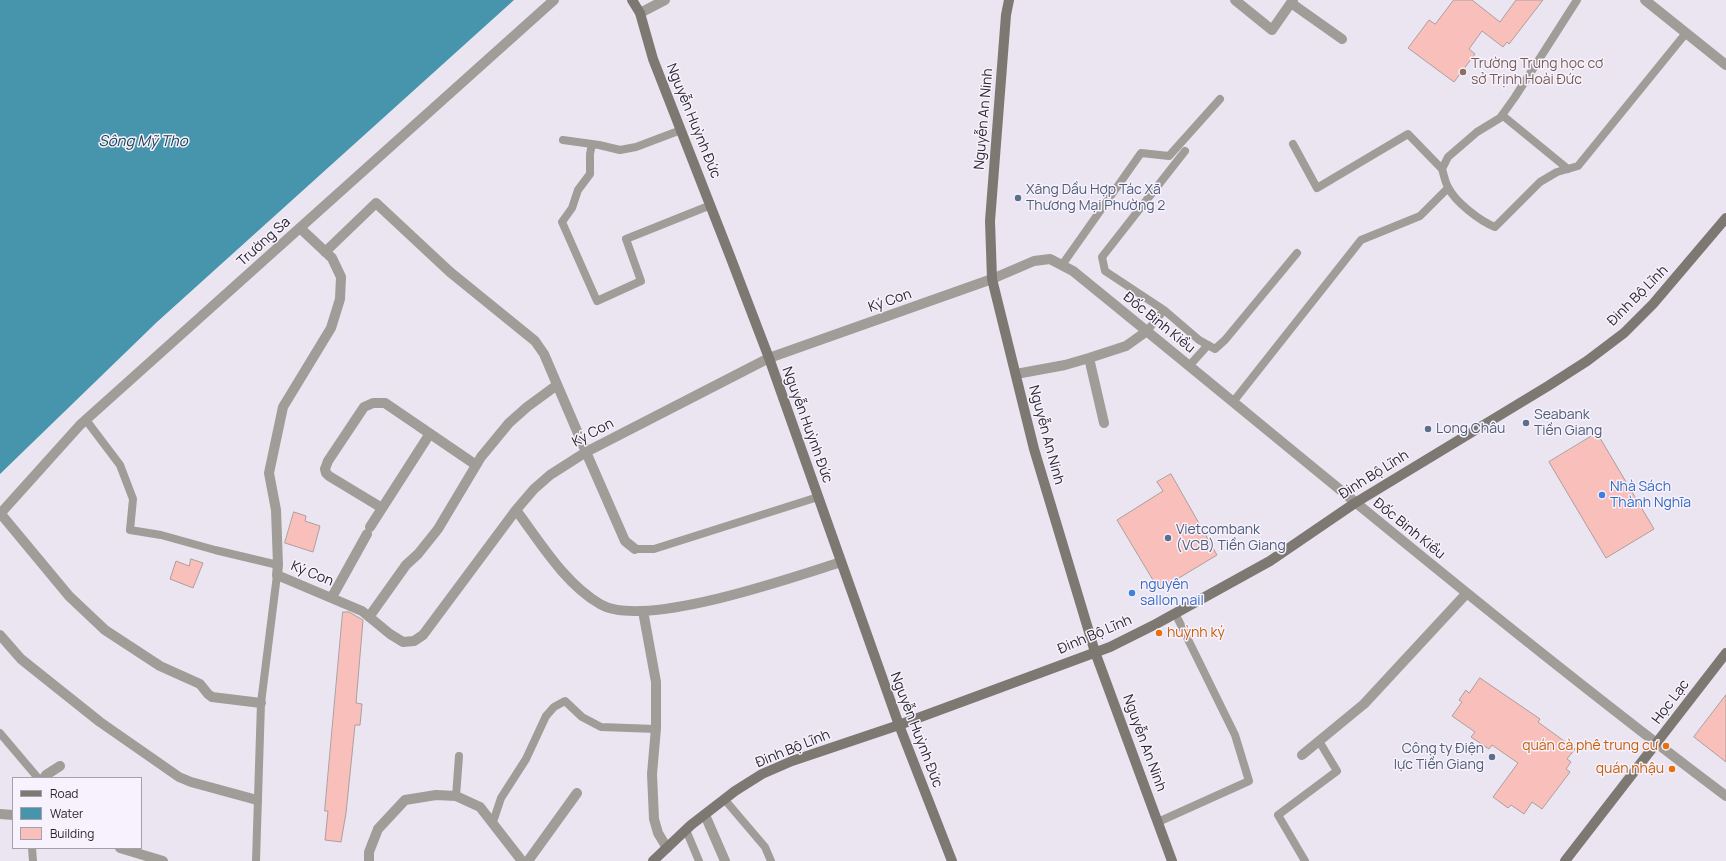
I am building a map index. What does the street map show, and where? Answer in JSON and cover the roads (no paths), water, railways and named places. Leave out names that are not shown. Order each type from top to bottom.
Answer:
[{"type":"street","name":"Trường Sa","points":[[0,514],[86,420],[554,0]]},
{"type":"street","name":"Nguyễn Huỳnh Đức","points":[[632,0],[640,14],[653,59],[711,205],[769,358],[898,725],[952,861]]},
{"type":"street","points":[[640,14],[665,0]]},
{"type":"street","name":"Nguyễn An Ninh","points":[[1009,0],[1006,15],[990,221],[992,279],[1034,449],[1095,652],[1172,861]]},
{"type":"street","points":[[1235,0],[1272,30],[1292,2],[1342,39]]},
{"type":"street","points":[[1645,0],[1726,65]]},
{"type":"street","points":[[325,252],[376,204],[450,272],[535,340],[544,354],[625,541],[635,549]]},
{"type":"street","name":"Đinh Bộ Lĩnh","points":[[653,861],[686,830],[762,774],[792,761],[898,725],[1110,647],[1175,614],[1270,561],[1354,503],[1587,361],[1624,332],[1653,304],[1726,218]]},
{"type":"street","points":[[277,575],[276,510],[269,473],[284,408],[332,328],[340,299],[341,277],[332,258],[300,228]]},
{"type":"street","name":"Đốc Binh Kiều","points":[[992,279],[1034,261],[1050,259],[1073,271],[1466,594],[1657,744],[1726,796]]},
{"type":"street","name":"Ký Con","points":[[277,575],[362,611],[390,634],[403,642],[414,641],[423,635],[516,510],[534,489],[550,475],[586,452],[769,358],[992,279]]},
{"type":"street","points":[[1016,374],[1065,366],[1126,346],[1147,331]]},
{"type":"street","points":[[1089,358],[1104,423]]},
{"type":"street","points":[[369,616],[406,565],[418,554],[438,529],[476,465],[508,423],[557,385]]},
{"type":"street","points":[[382,508],[348,489],[326,473],[324,469],[364,407],[373,403],[385,403],[429,435],[476,465]]},
{"type":"street","points":[[332,597],[382,508],[429,435]]},
{"type":"street","points":[[516,510],[567,578],[600,604],[612,610],[655,610],[740,593],[841,562]]},
{"type":"street","points":[[0,514],[69,596],[114,638],[165,669],[200,684],[212,697],[261,703]]},
{"type":"street","points":[[1302,755],[1364,704],[1466,594]]},
{"type":"street","points":[[643,611],[656,682],[656,729],[652,774],[654,819],[658,833],[667,848]]},
{"type":"street","points":[[0,635],[27,664],[100,722],[179,777],[191,782],[257,800]]},
{"type":"street","name":"Học Lạc","points":[[1565,861],[1726,653]]},
{"type":"street","points":[[45,777],[60,766]]},
{"type":"street","points":[[528,861],[577,793]]},
{"type":"street","points":[[369,861],[369,852],[378,829],[406,800],[421,796],[456,796],[480,807],[522,861]]},
{"type":"street","points":[[0,814],[12,815]]},
{"type":"street","points":[[705,815],[725,861]]},
{"type":"street","points":[[123,849],[163,861]]},
{"type":"lane","points":[[1442,169],[1448,157],[1476,132],[1500,118],[1577,0]]},
{"type":"lane","points":[[1293,144],[1317,188],[1408,134],[1442,169],[1448,188],[1472,213],[1483,222],[1495,227],[1540,182],[1557,172],[1578,166],[1586,158],[1686,33]]},
{"type":"lane","points":[[1062,265],[1141,152],[1168,156],[1220,99]]},
{"type":"lane","points":[[1502,115],[1568,169]]},
{"type":"lane","points":[[563,140],[620,150],[636,147],[681,130]]},
{"type":"lane","points":[[592,144],[590,154],[590,174],[578,190],[572,208],[562,222],[597,301],[641,281],[626,240],[711,205]]},
{"type":"lane","points":[[1185,151],[1102,257],[1105,271],[1164,310],[1199,340],[1215,349],[1225,340],[1297,253]]},
{"type":"lane","points":[[1233,402],[1361,240],[1420,216],[1448,188]]},
{"type":"lane","points":[[1147,331],[1164,310]]},
{"type":"lane","points":[[1189,366],[1208,345]]},
{"type":"lane","points":[[86,420],[120,465],[133,499],[130,530],[161,535],[278,565]]},
{"type":"lane","points":[[635,549],[654,549],[818,497]]},
{"type":"lane","points":[[256,861],[261,703],[277,575]]},
{"type":"lane","points":[[1158,822],[1250,781],[1235,735],[1175,614]]},
{"type":"lane","points":[[493,822],[501,798],[526,759],[546,716],[554,707],[565,701],[582,717],[601,727],[656,729]]},
{"type":"lane","points":[[0,733],[37,777]]},
{"type":"lane","points":[[1305,861],[1278,815],[1337,772],[1319,741]]},
{"type":"lane","points":[[456,796],[459,756]]},
{"type":"lane","points":[[725,800],[765,847],[771,861]]},
{"type":"lane","points":[[686,830],[699,861]]},
{"type":"lane","points":[[32,849],[33,861]]},
{"type":"water","name":"Sông Mỹ Tho","points":[[0,0],[514,0],[157,322],[0,474]]},
{"type":"place","name":"Trường Trung học cơ sở Trịnh Hoài Đức","points":[[1463,72]]},
{"type":"place","name":"Xăng Dầu Hợp Tác Xã Thương Mại Phường 2","points":[[1018,198]]},
{"type":"place","name":"Seabank Tiền Giang","points":[[1526,423]]},
{"type":"place","name":"Long Châu","points":[[1428,429]]},
{"type":"place","name":"Nhà Sách Thành Nghĩa","points":[[1602,495]]},
{"type":"place","name":"Vietcombank (VCB) Tiền Giang","points":[[1168,538]]},
{"type":"place","name":"nguyên sallon nail","points":[[1132,593]]},
{"type":"place","name":"huỳnh ký","points":[[1159,633]]},
{"type":"place","name":"quán cà phê trung cư","points":[[1666,746]]},
{"type":"place","name":"Công ty Điện lực Tiền Giang","points":[[1492,757]]},
{"type":"place","name":"quán nhậu","points":[[1672,769]]}]
